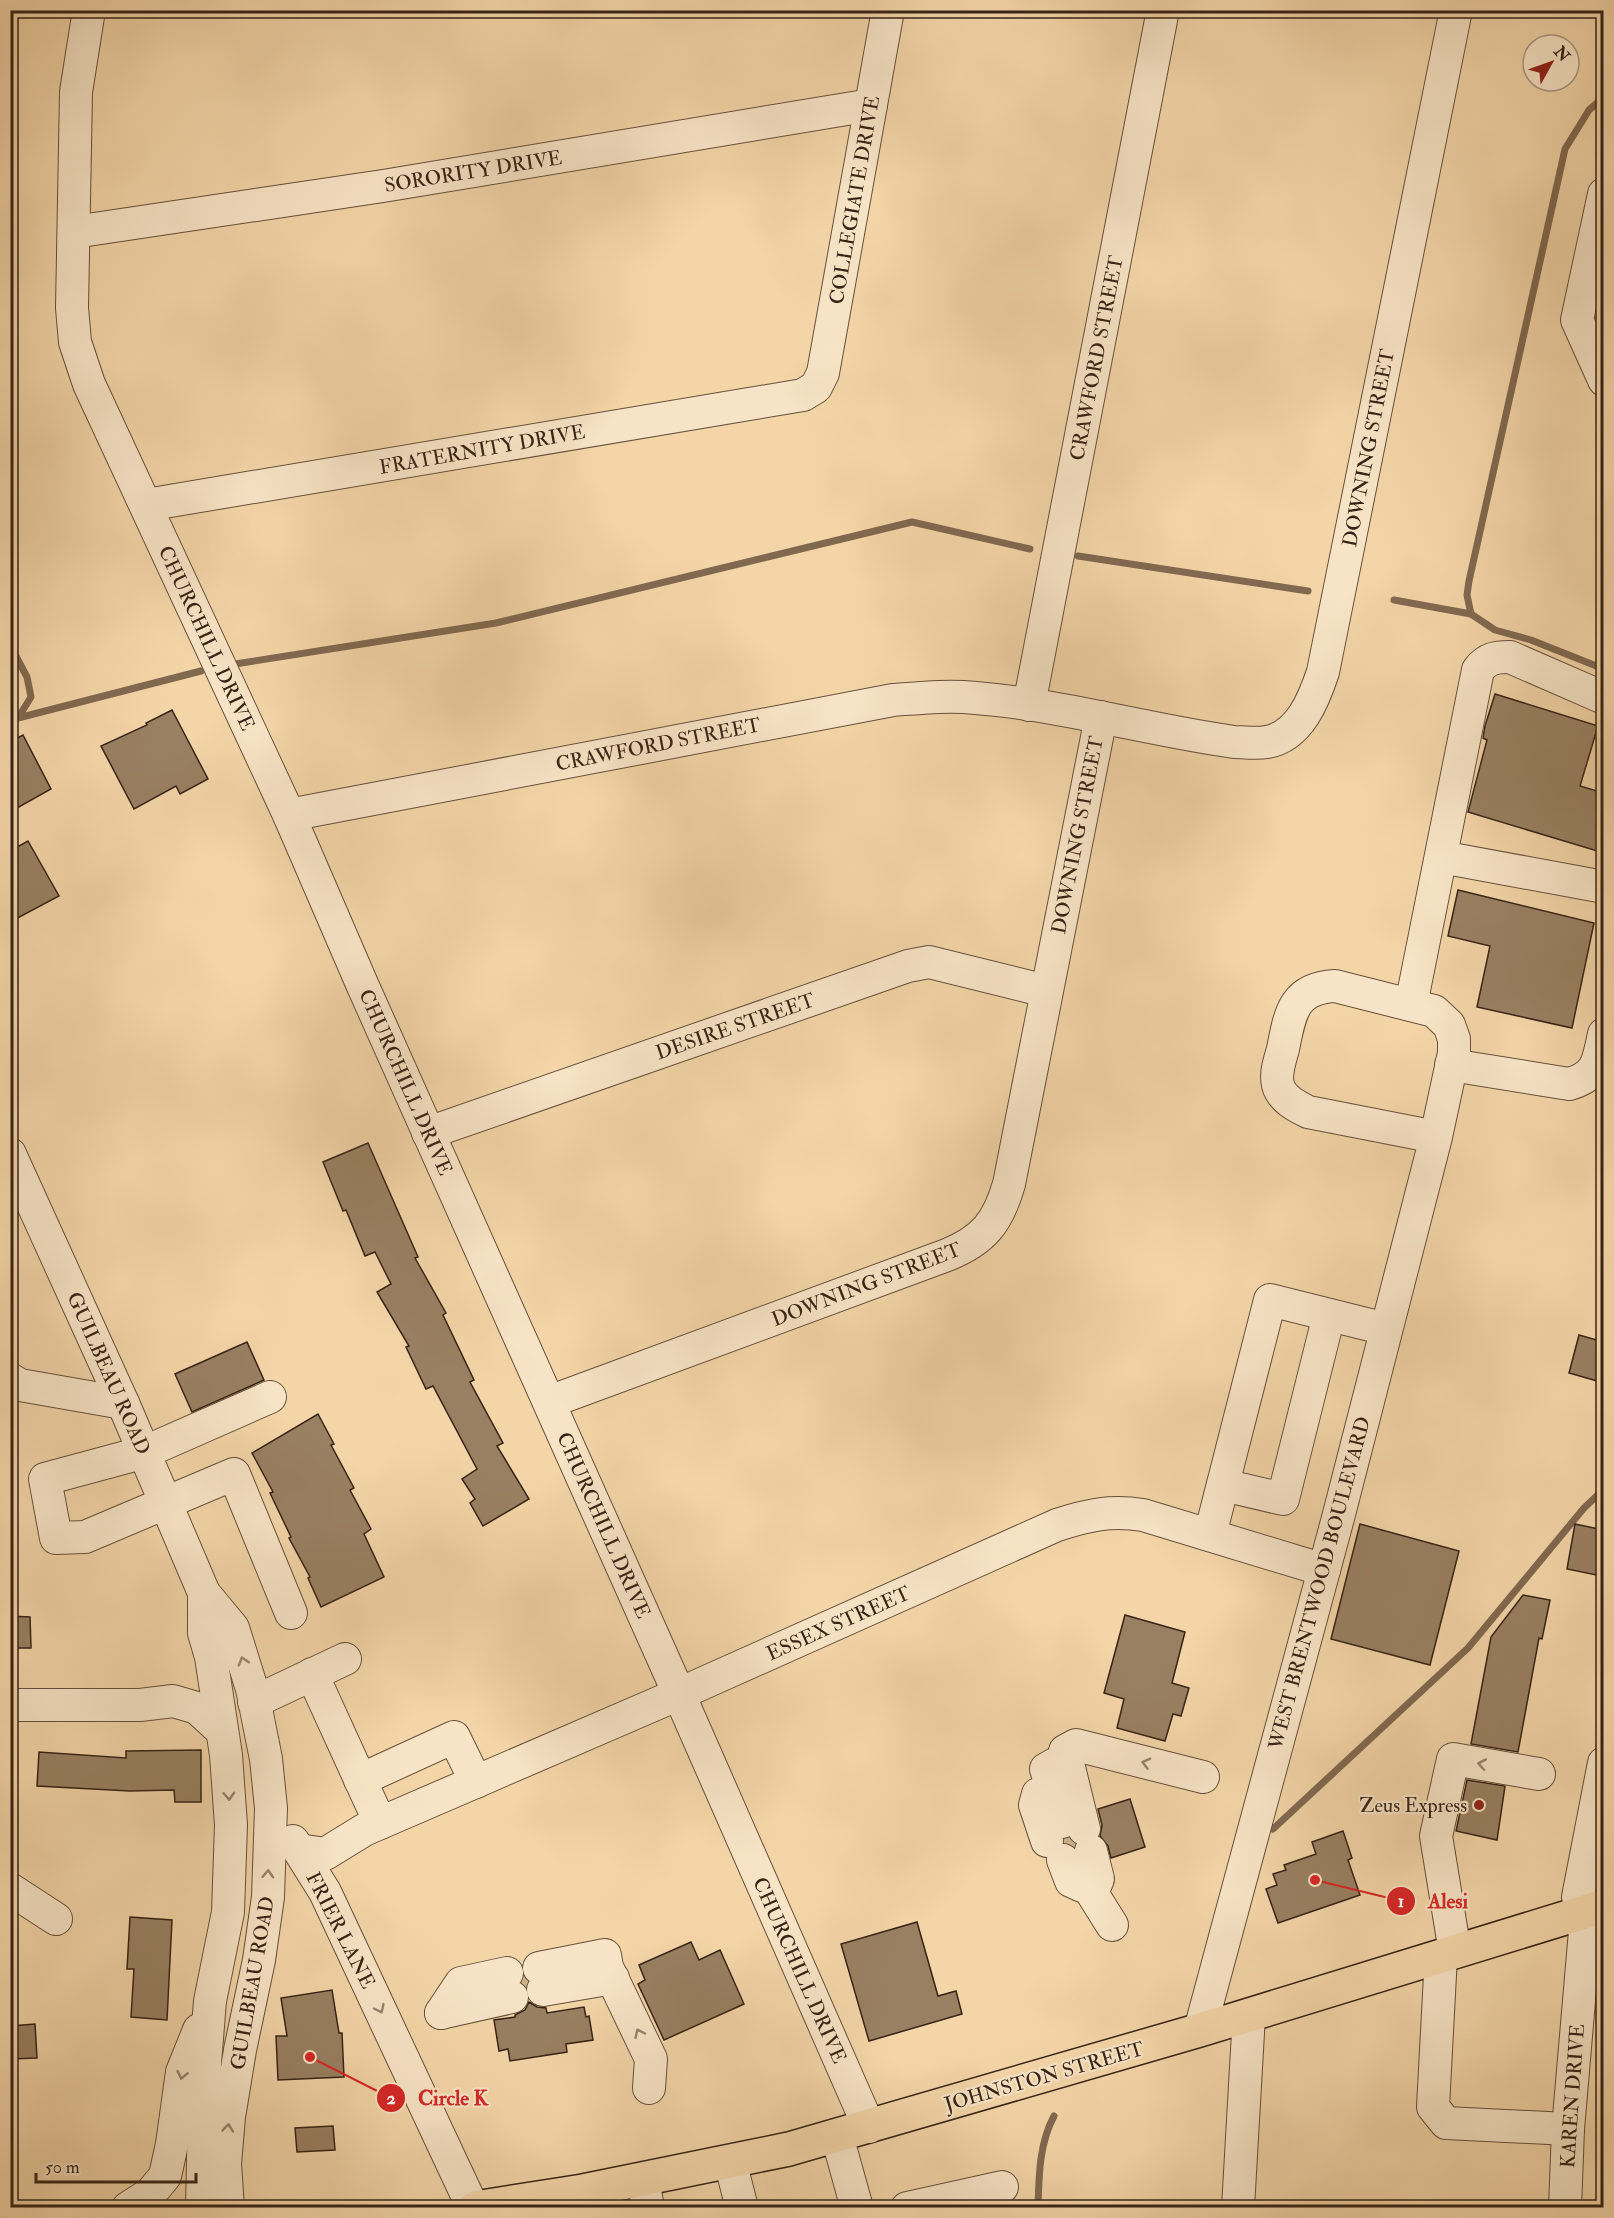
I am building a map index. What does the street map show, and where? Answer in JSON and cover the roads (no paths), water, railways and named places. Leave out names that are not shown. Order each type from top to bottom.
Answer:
[{"type":"main road","name":"JOHNSTON STREET","points":[[474,2208],[645,2193],[730,2161],[789,2149],[869,2127],[1200,2030],[1592,1910]]},
{"type":"street","name":"CHURCHILL DRIVE","points":[[89,10],[76,92],[72,308],[79,355],[89,384],[289,815],[869,2127]]},
{"type":"street","name":"COLLEGIATE DRIVE","points":[[816,387],[823,373],[888,10]]},
{"type":"street","name":"CRAWFORD STREET","points":[[1029,705],[1163,10]]},
{"type":"street","name":"DOWNING STREET","points":[[549,1402],[963,1249],[978,1240],[996,1218],[1005,1196],[1101,717],[1204,737],[1258,743],[1270,742],[1280,737],[1307,712],[1313,701],[1325,660],[1456,10]]},
{"type":"street","name":"SORORITY DRIVE","points":[[74,232],[383,186],[871,105]]},
{"type":"street","points":[[1604,194],[1576,320],[1604,380]]},
{"type":"street","name":"FRATERNITY DRIVE","points":[[146,505],[803,395],[816,387]]},
{"type":"street","points":[[1411,1005],[1478,670],[1496,657],[1510,657],[1604,698]]},
{"type":"street","name":"CRAWFORD STREET","points":[[289,815],[893,700],[934,696],[975,698],[1101,717]]},
{"type":"street","points":[[1441,857],[1604,887]]},
{"type":"street","name":"DESIRE STREET","points":[[428,1132],[909,966],[929,962],[1046,991]]},
{"type":"street","name":"WEST BRENTWOOD BOULEVARD","points":[[1200,2030],[1324,1570],[1436,1137],[1454,1053],[1454,1039],[1449,1025],[1434,1011],[1335,986],[1322,986],[1309,991],[1298,1000],[1291,1011],[1277,1074],[1278,1087],[1294,1106],[1308,1112],[1436,1137]]},
{"type":"street","points":[[1451,1065],[1569,1084],[1581,1081],[1595,1068],[1604,1034]]},
{"type":"street","name":"GUILBEAU ROAD","points":[[10,1154],[123,1402],[204,1593],[234,1628],[254,1702],[269,1793],[268,1897],[259,1960],[229,2117],[225,2164],[228,2208]]},
{"type":"street","points":[[1210,1535],[1270,1300],[1386,1329]]},
{"type":"street","points":[[1222,1485],[1283,1499],[1329,1315]]},
{"type":"street","points":[[10,1379],[20,1385],[123,1402]]},
{"type":"street","points":[[270,1397],[145,1452],[45,1479],[56,1538],[86,1537],[234,1474],[291,1613]]},
{"type":"street","name":"ESSEX STREET","points":[[299,1850],[313,1854],[325,1854],[372,1827],[679,1694],[1057,1525],[1091,1515],[1122,1512],[1132,1514],[1324,1570]]},
{"type":"street","name":"GUILBEAU ROAD","points":[[202,2208],[205,2063],[210,2001],[228,1912],[230,1872],[228,1774],[211,1657],[204,1633],[204,1593]]},
{"type":"street","points":[[173,1701],[202,1675],[211,1657]]},
{"type":"street","name":"FRIER LANE","points":[[211,1657],[235,1700],[246,1771],[255,1786],[269,1793],[299,1850],[325,1892],[474,2208]]},
{"type":"street","points":[[254,1702],[345,1659]]},
{"type":"street","points":[[312,1674],[360,1780],[372,1827]]},
{"type":"street","points":[[10,1705],[140,1705],[173,1701],[197,1708],[222,1731]]},
{"type":"street","points":[[360,1780],[454,1737],[476,1782]]},
{"type":"street","points":[[1052,1768],[1076,1745],[1203,1777]]},
{"type":"street","points":[[1539,1774],[1453,1759],[1436,1836],[1448,1954],[1433,2107],[1446,2123],[1568,2129]]},
{"type":"street","name":"KAREN DRIVE","points":[[1565,2208],[1568,2129],[1585,1931],[1592,1910],[1578,1898],[1604,1763]]},
{"type":"street","points":[[1052,1768],[1072,1856],[1112,1925]]},
{"type":"street","points":[[1052,1768],[1072,1856]]},
{"type":"street","name":"ESSEX STREET","points":[[269,1793],[294,1819],[309,1828],[326,1833],[372,1827]]},
{"type":"street","points":[[10,1889],[56,1919]]},
{"type":"street","points":[[541,1979],[610,1972],[651,2059],[649,2088]]},
{"type":"street","points":[[460,1999],[509,1985]]},
{"type":"street","points":[[128,2208],[151,2193],[165,2176],[182,2072],[210,2001]]},
{"type":"street","points":[[1238,2208],[1249,2015]]},
{"type":"street","points":[[837,2136],[857,2208]]},
{"type":"street","points":[[730,2161],[741,2208]]},
{"type":"street","points":[[907,2208],[1002,2187]]},
{"type":"waterway","points":[[1471,614],[1467,595],[1469,581],[1565,149],[1589,110],[1604,97]]},
{"type":"waterway","points":[[229,665],[496,623],[912,522],[1030,549]]},
{"type":"waterway","points":[[1078,556],[1308,591]]},
{"type":"waterway","points":[[1394,600],[1471,614],[1495,630],[1531,640],[1604,669]]},
{"type":"waterway","points":[[10,645],[27,677],[31,697],[18,718],[10,720]]},
{"type":"waterway","points":[[18,718],[201,671]]},
{"type":"waterway","points":[[1273,1829],[1468,1648],[1584,1508],[1604,1489]]},
{"type":"waterway","points":[[1038,2208],[1043,2149],[1054,2116]]},
{"type":"tunnel","points":[[1066,1835],[1073,1857]]},
{"type":"tunnel","points":[[509,1985],[541,1979]]},
{"type":"place","name":"Zeus Express","points":[[1479,1805]]},
{"type":"place","name":"Alesi","points":[[1315,1880]]},
{"type":"place","name":"Circle K","points":[[310,2057]]}]
